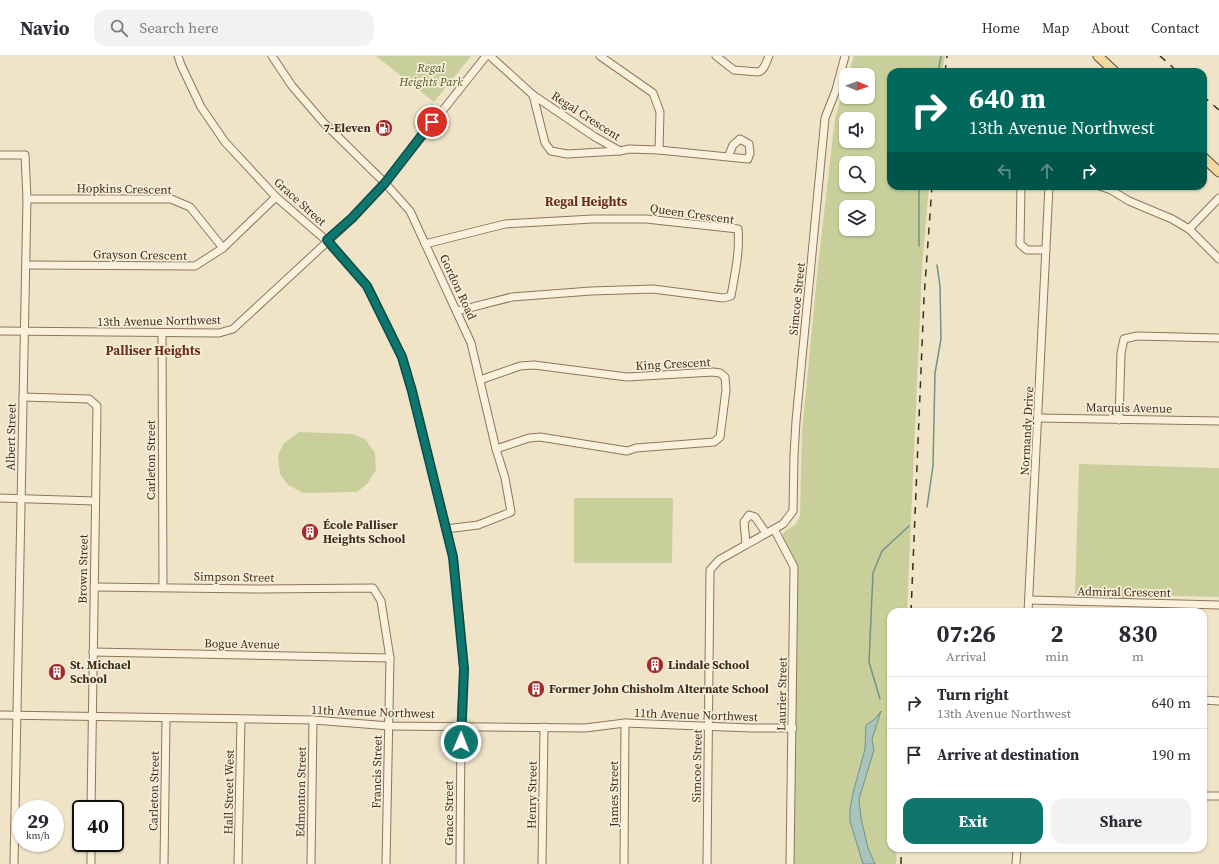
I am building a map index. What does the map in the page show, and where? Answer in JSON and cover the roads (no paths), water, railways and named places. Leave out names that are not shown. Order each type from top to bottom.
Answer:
[{"type":"main road","points":[[1098,56],[1111,68]]},
{"type":"main road","points":[[1207,161],[1219,172]]},
{"type":"street","name":"Grace Street","points":[[178,56],[180,65],[201,107],[225,142],[276,197],[327,240],[367,286],[402,357],[412,391],[453,557],[464,669],[461,726],[460,864]]},
{"type":"street","name":"Gordon Road","points":[[272,56],[292,86],[323,122],[385,183],[410,210],[457,311],[470,343],[496,449],[505,478],[511,512],[478,525],[446,529]]},
{"type":"street","name":"13th Avenue Northwest","points":[[0,331],[219,333],[233,329],[352,218],[385,183],[486,56]]},
{"type":"street","name":"Regal Crescent","points":[[490,56],[533,95],[595,137],[620,151],[629,149],[659,150],[728,157]]},
{"type":"street","points":[[600,56],[653,93],[660,112],[659,150]]},
{"type":"street","points":[[716,56],[734,70],[758,72],[762,71],[769,56]]},
{"type":"street","name":"Simcoe Street","points":[[707,864],[710,570],[719,560],[783,524],[793,511],[796,421],[825,118],[836,90],[845,56]]},
{"type":"street","points":[[533,95],[545,143],[551,151],[567,154],[620,151]]},
{"type":"street","name":"Albert Street","points":[[0,155],[25,156],[27,199],[14,864]]},
{"type":"street","points":[[1021,190],[1020,244],[1027,250],[1046,250]]},
{"type":"street","name":"Normandy Drive","points":[[1028,608],[1049,190]]},
{"type":"street","points":[[1111,190],[1129,201],[1189,229],[1219,259]]},
{"type":"street","name":"Grayson Crescent","points":[[26,265],[195,266],[223,248],[276,197]]},
{"type":"street","points":[[1189,229],[1219,198]]},
{"type":"street","name":"Hopkins Crescent","points":[[27,199],[171,199],[190,207],[223,248]]},
{"type":"street","name":"Queen Crescent","points":[[425,244],[505,224],[593,219],[646,219],[738,229],[739,241],[737,263],[731,296],[723,298],[653,289],[576,292],[512,297],[457,311]]},
{"type":"street","name":"Carleton Street","points":[[162,333],[163,587]]},
{"type":"street","points":[[1119,420],[1120,353],[1124,339],[1136,336],[1219,338]]},
{"type":"street","name":"King Crescent","points":[[480,380],[520,366],[534,365],[627,377],[712,372],[720,373],[724,377],[726,390],[720,437],[714,442],[636,448],[628,450],[534,437],[496,449]]},
{"type":"street","name":"Brown Street","points":[[23,398],[89,399],[97,406],[91,800]]},
{"type":"street","name":"Marquis Avenue","points":[[1038,418],[1219,421]]},
{"type":"street","points":[[0,498],[95,501]]},
{"type":"street","points":[[746,544],[744,522],[749,516],[755,516],[766,533]]},
{"type":"street","name":"Laurier Street","points":[[774,529],[794,566],[790,864]]},
{"type":"street","name":"Simpson Street","points":[[94,587],[373,588]]},
{"type":"street","name":"Francis Street","points":[[373,588],[381,601],[390,658],[390,726],[386,864]]},
{"type":"street","name":"Admiral Crescent","points":[[1029,600],[1219,605]]},
{"type":"street","name":"Bogue Avenue","points":[[93,652],[390,658]]},
{"type":"street","points":[[1207,700],[1219,701]]},
{"type":"street","name":"11th Avenue Northwest","points":[[0,715],[93,716],[166,719],[313,720],[390,726],[585,728],[626,724],[793,728]]},
{"type":"street","name":"Carleton Street","points":[[164,864],[166,719]]},
{"type":"street","name":"Hall Street West","points":[[238,864],[241,720]]},
{"type":"street","name":"Edmonton Street","points":[[311,864],[313,720]]},
{"type":"street","name":"James Street","points":[[624,864],[626,724]]},
{"type":"street","name":"Henry Street","points":[[542,864],[544,727]]},
{"type":"street","points":[[1207,796],[1219,796]]},
{"type":"street","points":[[91,852],[91,864]]},
{"type":"street","points":[[1016,864],[1017,852]]},
{"type":"water","points":[[881,711],[872,739],[874,750],[859,799],[861,818],[868,848],[875,864],[863,864],[850,821],[850,809],[865,749],[866,725],[875,719]]},
{"type":"waterway","points":[[939,68],[941,56]]},
{"type":"waterway","points":[[919,190],[919,246]]},
{"type":"waterway","points":[[927,507],[933,466],[935,373],[941,339],[940,286],[937,265]]},
{"type":"waterway","points":[[880,699],[869,662],[873,573],[882,551],[909,526]]},
{"type":"railway","points":[[946,68],[947,56]]},
{"type":"railway","points":[[1160,56],[1174,68]]},
{"type":"railway","points":[[1207,100],[1219,110]]},
{"type":"railway","points":[[911,608],[924,298],[932,190]]},
{"type":"railway","points":[[901,852],[901,864]]},
{"type":"place","name":"7-Eleven","points":[[384,128]]},
{"type":"place","name":"École Palliser Heights School","points":[[310,532]]},
{"type":"place","name":"Lindale School","points":[[655,665]]},
{"type":"place","name":"St. Michael School","points":[[57,672]]},
{"type":"place","name":"Former John Chisholm Alternate School","points":[[536,689]]},
{"type":"district","name":"Regal Heights","points":[[586,201]]},
{"type":"district","name":"Palliser Heights","points":[[153,350]]},
{"type":"park label","name":"Regal Heights Park","points":[[431,75]]}]
